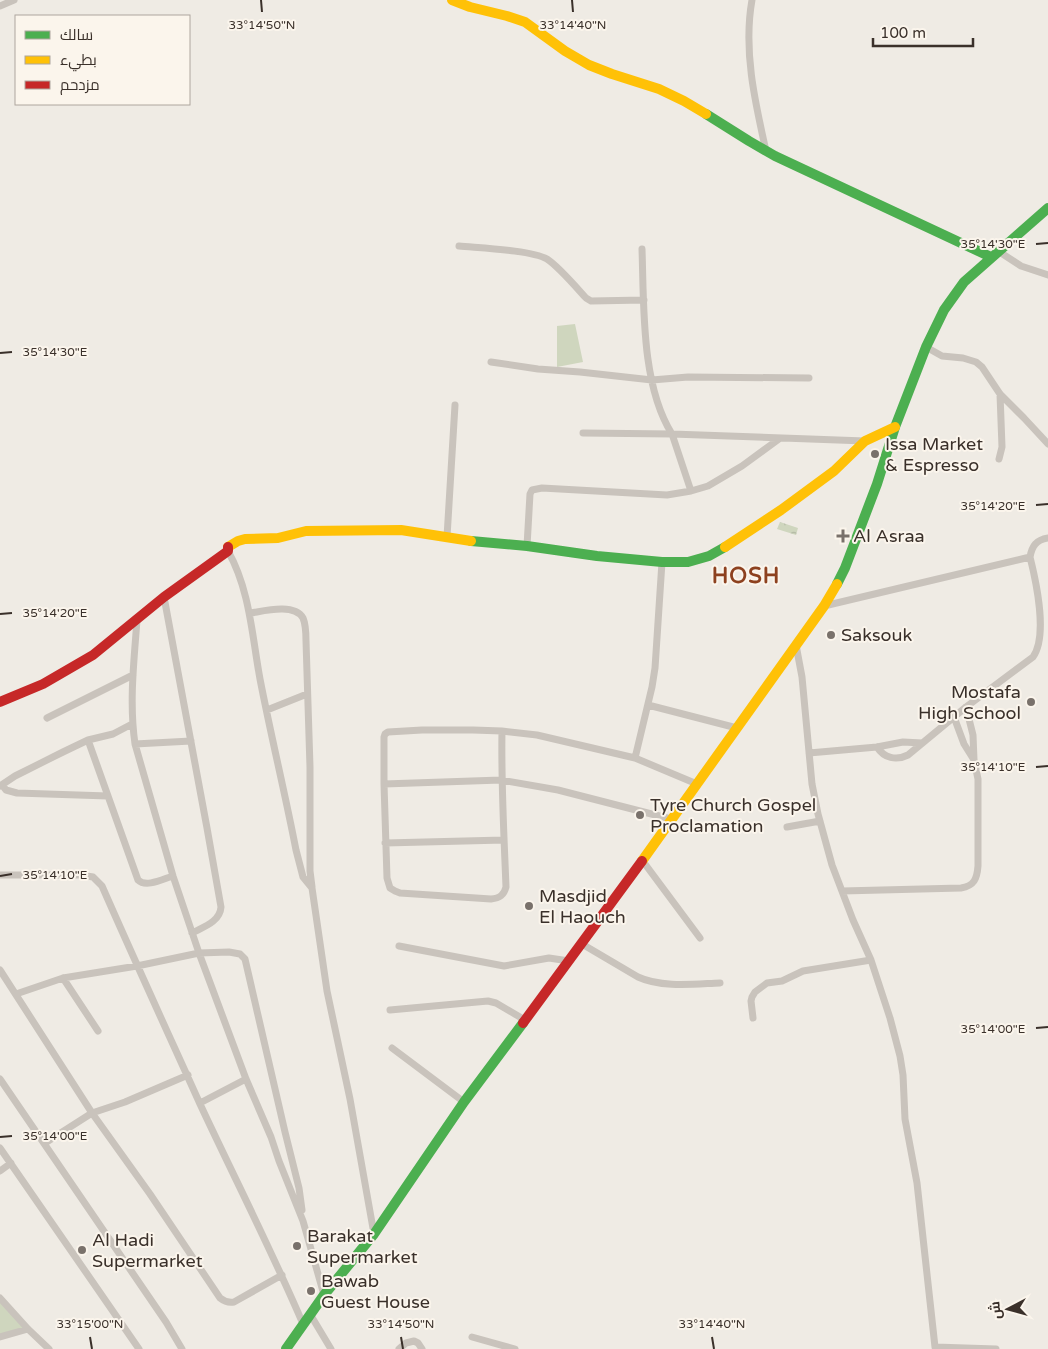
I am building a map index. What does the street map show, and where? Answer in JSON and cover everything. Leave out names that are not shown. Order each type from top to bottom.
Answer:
[{"type":"street","points":[[0,6],[14,0]]},
{"type":"street","points":[[452,0],[471,8],[516,18],[527,23],[578,60],[609,74],[646,84],[674,96],[766,151],[1021,266],[1048,275]]},
{"type":"street","points":[[752,0],[749,16],[749,52],[754,95],[766,151]]},
{"type":"street","points":[[292,1346],[310,1314],[374,1234],[464,1102],[582,944],[824,606],[845,568],[926,347],[944,310],[964,282],[1047,207]]},
{"type":"street","points":[[459,246],[518,252],[546,258],[591,301],[644,300]]},
{"type":"street","points":[[642,249],[647,348],[652,380],[662,417],[672,434],[691,491]]},
{"type":"street","points":[[926,347],[942,356],[963,358],[976,362],[982,367],[1000,394],[1048,444]]},
{"type":"street","points":[[491,362],[538,370],[580,372],[652,380],[688,377],[809,378]]},
{"type":"street","points":[[999,460],[1002,447],[1000,394]]},
{"type":"street","points":[[447,537],[455,405]]},
{"type":"street","points":[[0,702],[43,684],[93,655],[164,597],[228,551],[228,547],[238,541],[278,538],[306,531],[401,530],[484,543],[526,546],[597,556],[662,562],[688,562],[709,556],[781,510],[834,471],[865,441],[896,426]]},
{"type":"street","points":[[583,433],[672,434],[865,441]]},
{"type":"street","points":[[526,546],[530,494],[532,490],[667,495],[691,491],[708,486],[742,466],[779,439]]},
{"type":"street","points":[[877,747],[881,753],[892,758],[908,755],[1002,679],[1028,662],[1036,653],[1039,640],[1040,612],[1035,576],[1030,557],[1035,543],[1048,538]]},
{"type":"street","points":[[228,551],[236,566],[251,614],[260,678],[296,850],[303,877],[312,888]]},
{"type":"street","points":[[824,606],[1030,557]]},
{"type":"street","points":[[635,758],[655,668],[662,562]]},
{"type":"street","points":[[164,597],[221,907],[218,917],[192,933]]},
{"type":"street","points":[[251,614],[288,609],[298,613],[305,624],[310,870],[312,888],[327,991],[350,1099],[374,1234]]},
{"type":"street","points":[[137,620],[132,724],[135,744],[173,876],[192,933],[246,1079],[271,1137],[278,1162],[303,1222],[324,1296]]},
{"type":"street","points":[[796,645],[802,677],[812,784],[820,821],[832,865],[871,960],[890,1018],[902,1066],[906,1119],[917,1183],[935,1348],[996,1349]]},
{"type":"street","points":[[47,718],[133,675]]},
{"type":"street","points":[[267,710],[307,694]]},
{"type":"street","points":[[648,705],[737,728]]},
{"type":"street","points":[[842,891],[961,888],[968,887],[976,880],[979,797],[973,735],[966,707]]},
{"type":"street","points":[[954,717],[964,744],[974,760]]},
{"type":"street","points":[[108,796],[17,793],[6,790],[1,786],[31,768],[88,740],[113,734],[132,724]]},
{"type":"street","points":[[502,731],[501,780],[505,892],[502,896],[491,899],[395,892],[390,888],[387,878],[385,843],[384,737],[388,732],[422,730],[502,731],[537,735],[635,758],[698,784]]},
{"type":"street","points":[[88,740],[138,880],[141,884],[146,884],[173,876]]},
{"type":"street","points":[[135,744],[191,741]]},
{"type":"street","points":[[809,753],[877,747],[903,742],[922,743]]},
{"type":"street","points":[[384,784],[501,780],[558,790],[671,819]]},
{"type":"street","points":[[787,827],[820,821]]},
{"type":"street","points":[[296,850],[310,840]]},
{"type":"street","points":[[385,843],[504,840]]},
{"type":"street","points":[[642,860],[700,938]]},
{"type":"street","points":[[0,875],[81,875],[93,877],[102,886],[137,966],[282,1275],[303,1324]]},
{"type":"street","points":[[582,944],[646,982],[665,984],[720,983]]},
{"type":"street","points":[[399,946],[504,966],[549,958],[569,961]]},
{"type":"street","points":[[16,994],[63,978],[137,966],[199,953],[229,952],[240,954],[245,958],[284,1132],[299,1188],[303,1222]]},
{"type":"street","points":[[753,1018],[752,996],[766,983],[782,981],[803,971],[871,960]]},
{"type":"street","points":[[0,970],[92,1113],[150,1194],[220,1298],[230,1303],[234,1302],[282,1275]]},
{"type":"street","points":[[63,978],[98,1031]]},
{"type":"street","points":[[390,1010],[488,1001],[496,1003],[526,1020]]},
{"type":"street","points":[[392,1048],[464,1102]]},
{"type":"street","points":[[45,1143],[92,1113],[125,1102],[188,1075]]},
{"type":"street","points":[[0,1079],[45,1143],[182,1349]]},
{"type":"street","points":[[200,1103],[246,1079]]},
{"type":"street","points":[[271,1137],[278,1137],[284,1132]]},
{"type":"street","points":[[0,1148],[139,1349]]},
{"type":"street","points":[[0,1171],[11,1163]]},
{"type":"street","points":[[0,1298],[49,1349]]},
{"type":"street","points":[[310,1314],[331,1349]]},
{"type":"street","points":[[0,1338],[28,1329]]},
{"type":"street","points":[[472,1337],[515,1349]]},
{"type":"street","points":[[399,1349],[410,1341],[414,1341],[422,1349]]},
{"type":"green space","points":[[575,324],[583,362],[557,367],[557,326]]},
{"type":"green space","points":[[780,522],[798,528],[796,535],[777,529]]},
{"type":"green space","points":[[0,1298],[28,1329],[0,1337]]},
{"type":"traffic: fast","points":[[706,114],[775,156],[991,257]]},
{"type":"traffic: fast","points":[[837,584],[877,484],[895,427],[926,347],[944,310],[964,282],[1048,208]]},
{"type":"traffic: fast","points":[[471,541],[662,562],[688,562],[709,556],[725,547]]},
{"type":"traffic: fast","points":[[286,1349],[324,1295],[374,1234],[464,1102],[523,1023]]},
{"type":"traffic: slow","points":[[452,0],[470,7],[525,22],[565,51],[589,65],[659,89],[706,114]]},
{"type":"traffic: slow","points":[[725,547],[781,510],[834,471],[865,441],[895,427]]},
{"type":"traffic: slow","points":[[228,547],[245,539],[278,538],[306,531],[401,530],[471,541]]},
{"type":"traffic: slow","points":[[642,861],[824,606],[837,584]]},
{"type":"traffic: jam","points":[[0,702],[43,684],[93,655],[164,597],[228,551],[228,547]]},
{"type":"traffic: jam","points":[[523,1023],[642,861]]},
{"type":"place","name":"Issa Market & Espresso","points":[[875,454]]},
{"type":"place","name":"Al Asraa","points":[[843,536]]},
{"type":"place","name":"Saksouk","points":[[831,635]]},
{"type":"place","name":"Mostafa High School","points":[[1031,702]]},
{"type":"place","name":"Tyre Church Gospel Proclamation","points":[[640,815]]},
{"type":"place","name":"Masdjid El Haouch","points":[[529,906]]},
{"type":"place","name":"Barakat Supermarket","points":[[297,1246]]},
{"type":"place","name":"Al Hadi Supermarket","points":[[82,1250]]},
{"type":"place","name":"Bawab Guest House","points":[[311,1291]]},
{"type":"district","name":"HOSH","points":[[746,575]]}]
